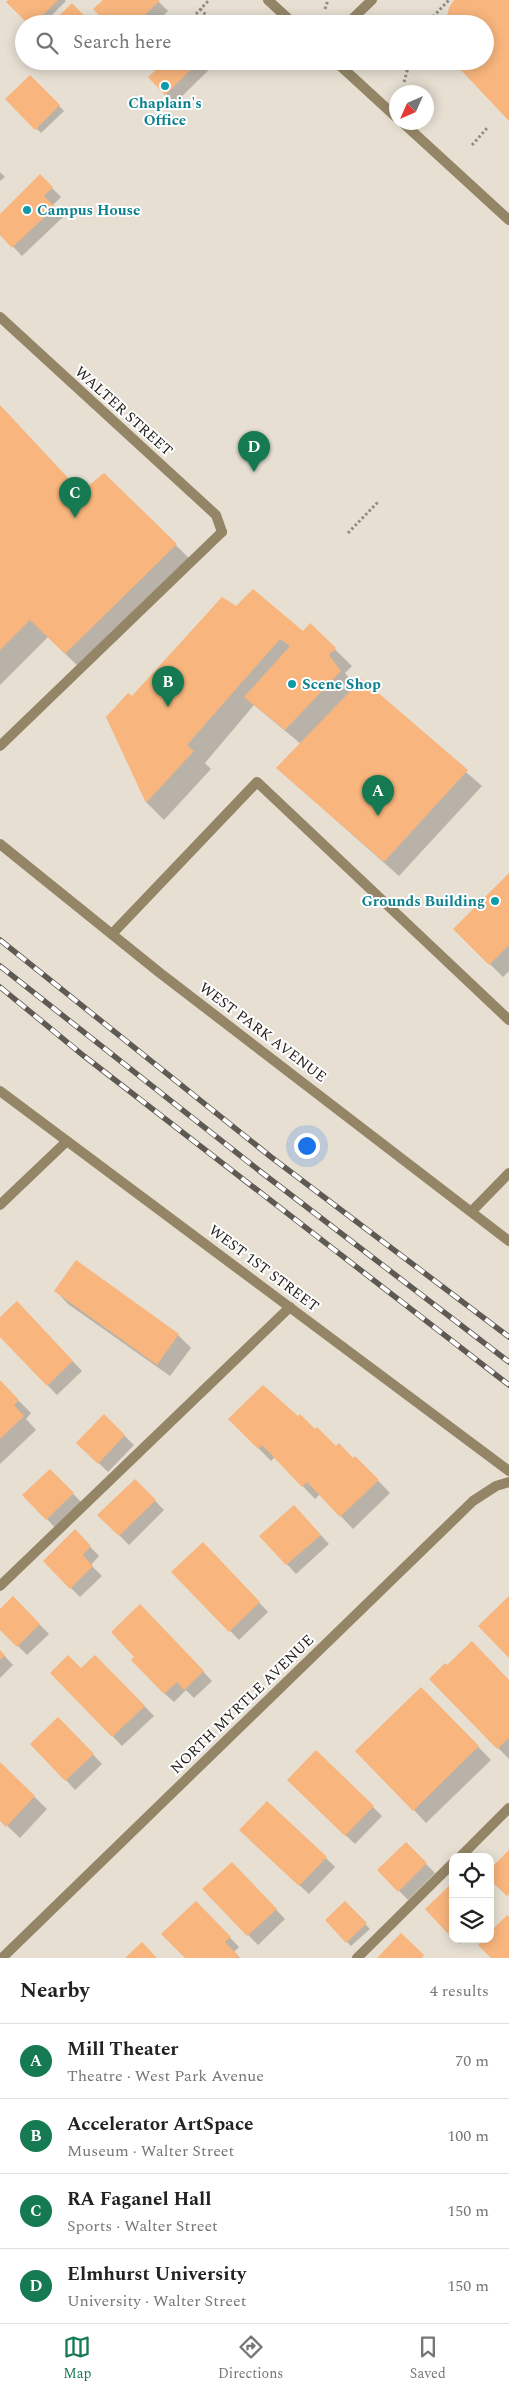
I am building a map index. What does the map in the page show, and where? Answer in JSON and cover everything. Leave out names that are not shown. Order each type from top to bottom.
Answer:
[{"type":"street","points":[[268,0],[284,15]]},
{"type":"street","points":[[356,15],[372,0]]},
{"type":"street","points":[[345,70],[389,111]]},
{"type":"street","points":[[411,130],[509,220]]},
{"type":"street","name":"WALTER STREET","points":[[0,317],[216,515],[222,532],[0,746]]},
{"type":"street","points":[[112,934],[257,782],[509,1020]]},
{"type":"street","name":"WEST PARK AVENUE","points":[[0,844],[112,934],[509,1241]]},
{"type":"street","name":"WEST 1ST STREET","points":[[0,1091],[509,1471]]},
{"type":"street","points":[[0,1206],[67,1141]]},
{"type":"street","points":[[472,1211],[509,1173]]},
{"type":"street","points":[[0,1586],[290,1307]]},
{"type":"street","name":"NORTH MYRTLE AVENUE","points":[[2,1958],[473,1501],[496,1486],[509,1482]]},
{"type":"street","points":[[464,1853],[509,1808]]},
{"type":"street","points":[[357,1958],[449,1868]]},
{"type":"path","points":[[196,14],[209,0]]},
{"type":"path","points":[[325,9],[328,0]]},
{"type":"path","points":[[435,15],[449,0]]},
{"type":"path","points":[[200,9],[206,15]]},
{"type":"path","points":[[404,82],[407,70]]},
{"type":"path","points":[[472,145],[488,128]]},
{"type":"path","points":[[348,532],[378,502]]},
{"type":"building","points":[[8,0],[58,0],[43,15],[19,15],[6,2]]},
{"type":"building","points":[[103,0],[160,0],[145,15],[99,15],[93,9]]},
{"type":"building","points":[[454,0],[509,0],[509,121],[461,70],[494,70],[494,15],[447,15]]},
{"type":"building","points":[[72,3],[83,15],[60,15]]},
{"type":"building","points":[[156,70],[191,70],[165,95],[148,77]]},
{"type":"building","points":[[30,75],[60,105],[35,130],[5,99]]},
{"type":"building","name":"Campus House","points":[[40,174],[53,187],[44,196],[55,207],[12,248],[0,235],[0,214]]},
{"type":"building","points":[[0,405],[81,492],[104,473],[177,544],[65,654],[30,620],[0,650]]},
{"type":"building","points":[[253,589],[303,631],[310,623],[336,648],[329,655],[341,671],[285,730],[244,697],[290,646],[280,639],[187,745],[194,751],[146,803],[106,717],[128,693],[132,696],[222,597],[236,606]]},
{"type":"building","points":[[362,679],[468,770],[384,862],[276,768]]},
{"type":"building","name":"Grounds Building","points":[[509,873],[509,945],[489,965],[453,929]]},
{"type":"building","points":[[76,1260],[179,1334],[157,1365],[54,1291]]},
{"type":"building","points":[[17,1301],[73,1361],[47,1386],[0,1337],[0,1317]]},
{"type":"building","points":[[0,1380],[19,1400],[14,1405],[24,1416],[0,1439]]},
{"type":"building","points":[[263,1385],[298,1416],[300,1414],[315,1429],[317,1427],[336,1446],[339,1443],[353,1458],[355,1456],[379,1480],[340,1517],[307,1482],[302,1487],[262,1445],[258,1449],[228,1419]]},
{"type":"building","points":[[104,1414],[125,1435],[98,1464],[76,1443]]},
{"type":"building","points":[[50,1469],[74,1493],[46,1520],[22,1495]]},
{"type":"building","points":[[135,1479],[156,1500],[119,1536],[97,1515]]},
{"type":"building","points":[[294,1505],[321,1535],[286,1565],[259,1536]]},
{"type":"building","points":[[75,1529],[91,1546],[83,1555],[93,1566],[70,1589],[43,1561]]},
{"type":"building","points":[[203,1542],[260,1602],[229,1632],[171,1572]]},
{"type":"building","points":[[13,1596],[40,1624],[17,1647],[0,1630],[0,1609]]},
{"type":"building","points":[[509,1596],[509,1658],[478,1626]]},
{"type":"building","points":[[140,1604],[204,1671],[184,1690],[177,1682],[164,1694],[131,1660],[134,1657],[111,1632]]},
{"type":"building","points":[[472,1641],[509,1680],[509,1738],[497,1749],[429,1679]]},
{"type":"building","points":[[0,1650],[5,1655],[0,1660]]},
{"type":"building","points":[[68,1655],[81,1668],[95,1655],[145,1706],[112,1737],[50,1673]]},
{"type":"building","points":[[421,1687],[479,1746],[413,1811],[355,1751]]},
{"type":"building","points":[[58,1717],[94,1754],[65,1781],[30,1744]]},
{"type":"building","points":[[316,1750],[374,1806],[345,1836],[287,1780]]},
{"type":"building","points":[[0,1762],[35,1796],[6,1827],[0,1821]]},
{"type":"building","points":[[267,1801],[327,1857],[299,1886],[239,1830]]},
{"type":"building","points":[[406,1842],[427,1863],[398,1892],[377,1870]]},
{"type":"building","points":[[509,1850],[509,1894],[507,1896],[494,1884],[494,1865]]},
{"type":"building","points":[[232,1862],[277,1909],[247,1936],[202,1889]]},
{"type":"building","points":[[449,1886],[449,1935],[425,1909]]},
{"type":"building","points":[[196,1901],[231,1937],[225,1942],[239,1956],[236,1958],[185,1958],[161,1934]]},
{"type":"building","points":[[345,1901],[367,1923],[346,1943],[325,1920]]},
{"type":"building","points":[[507,1915],[509,1917],[509,1958],[491,1958],[478,1945],[480,1943],[494,1943],[494,1928]]},
{"type":"building","points":[[401,1933],[424,1955],[422,1958],[377,1958]]},
{"type":"building","points":[[142,1942],[157,1958],[125,1958]]},
{"type":"railway","points":[[0,940],[271,1157],[509,1337]]},
{"type":"railway","points":[[0,966],[261,1172],[509,1362]]},
{"type":"railway","points":[[0,987],[84,1056],[509,1385]]},
{"type":"place","name":"Chaplain's Office","points":[[165,86]]},
{"type":"place","name":"Campus House","points":[[27,210]]},
{"type":"place","name":"Elmhurst University","points":[[254,472]]},
{"type":"place","name":"RA Faganel Hall","points":[[75,518]]},
{"type":"place","name":"Scene Shop","points":[[292,684]]},
{"type":"place","name":"Accelerator ArtSpace","points":[[168,707]]},
{"type":"place","name":"Mill Theater","points":[[378,816]]},
{"type":"place","name":"Grounds Building","points":[[495,901]]}]
